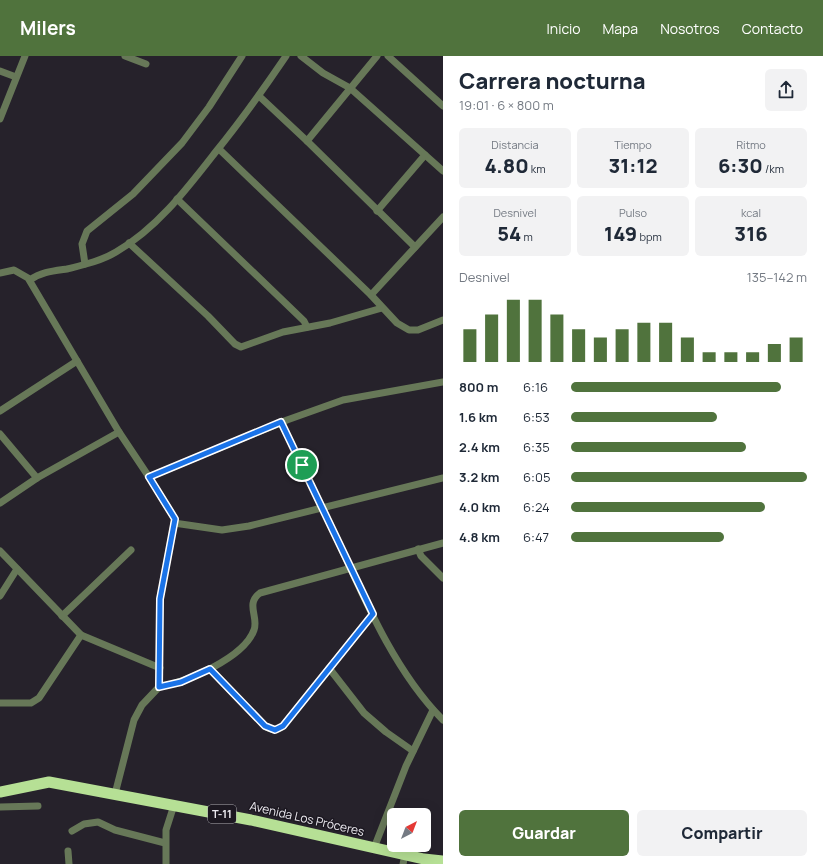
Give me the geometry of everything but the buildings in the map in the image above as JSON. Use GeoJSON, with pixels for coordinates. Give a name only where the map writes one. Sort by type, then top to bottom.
{"type":"FeatureCollection","features":[{"type":"Feature","properties":{"kind":"highway","name":"Avenida Los Próceres"},"geometry":{"type":"LineString","coordinates":[[0,792],[49,782],[251,820],[374,848],[404,859],[443,861]]}},
{"type":"Feature","properties":{"kind":"street"},"geometry":{"type":"LineString","coordinates":[[0,119],[25,56]]}},
{"type":"Feature","properties":{"kind":"street"},"geometry":{"type":"LineString","coordinates":[[126,56],[146,64]]}},
{"type":"Feature","properties":{"kind":"street"},"geometry":{"type":"LineString","coordinates":[[85,264],[82,244],[85,234],[133,194],[182,144],[209,107],[242,56]]}},
{"type":"Feature","properties":{"kind":"street"},"geometry":{"type":"LineString","coordinates":[[30,280],[43,273],[85,264],[116,253],[157,220],[177,199],[219,149],[259,96],[286,56]]}},
{"type":"Feature","properties":{"kind":"street"},"geometry":{"type":"LineString","coordinates":[[301,56],[323,73],[350,88],[443,171]]}},
{"type":"Feature","properties":{"kind":"street"},"geometry":{"type":"LineString","coordinates":[[308,141],[377,56]]}},
{"type":"Feature","properties":{"kind":"street"},"geometry":{"type":"LineString","coordinates":[[388,56],[443,106]]}},
{"type":"Feature","properties":{"kind":"street"},"geometry":{"type":"LineString","coordinates":[[0,71],[16,77]]}},
{"type":"Feature","properties":{"kind":"street"},"geometry":{"type":"LineString","coordinates":[[259,96],[308,141],[415,247]]}},
{"type":"Feature","properties":{"kind":"street"},"geometry":{"type":"LineString","coordinates":[[219,149],[371,295],[397,323],[409,330],[422,330],[443,320]]}},
{"type":"Feature","properties":{"kind":"street"},"geometry":{"type":"LineString","coordinates":[[377,210],[425,155]]}},
{"type":"Feature","properties":{"kind":"street"},"geometry":{"type":"LineString","coordinates":[[177,199],[304,321],[307,327]]}},
{"type":"Feature","properties":{"kind":"street"},"geometry":{"type":"LineString","coordinates":[[371,295],[443,217]]}},
{"type":"Feature","properties":{"kind":"street"},"geometry":{"type":"LineString","coordinates":[[129,243],[238,346],[246,346],[273,335],[349,319],[382,308]]}},
{"type":"Feature","properties":{"kind":"street"},"geometry":{"type":"LineString","coordinates":[[0,273],[14,270],[30,280],[119,432],[175,519],[160,599],[159,687]]}},
{"type":"Feature","properties":{"kind":"street"},"geometry":{"type":"LineString","coordinates":[[0,411],[77,361]]}},
{"type":"Feature","properties":{"kind":"street"},"geometry":{"type":"LineString","coordinates":[[149,477],[281,422],[343,400],[443,382]]}},
{"type":"Feature","properties":{"kind":"street"},"geometry":{"type":"LineString","coordinates":[[281,422],[373,614],[409,678],[433,710],[443,720]]}},
{"type":"Feature","properties":{"kind":"street"},"geometry":{"type":"LineString","coordinates":[[0,503],[37,478],[119,432]]}},
{"type":"Feature","properties":{"kind":"street"},"geometry":{"type":"LineString","coordinates":[[0,434],[37,478]]}},
{"type":"Feature","properties":{"kind":"street"},"geometry":{"type":"LineString","coordinates":[[174,523],[222,530],[263,524],[443,478]]}},
{"type":"Feature","properties":{"kind":"street"},"geometry":{"type":"LineString","coordinates":[[114,794],[134,720],[142,705],[159,687],[181,682],[210,669],[234,652],[251,636],[255,625],[252,606],[257,595],[443,543]]}},
{"type":"Feature","properties":{"kind":"street"},"geometry":{"type":"LineString","coordinates":[[418,549],[421,556],[443,578]]}},
{"type":"Feature","properties":{"kind":"street"},"geometry":{"type":"LineString","coordinates":[[62,616],[131,550]]}},
{"type":"Feature","properties":{"kind":"street"},"geometry":{"type":"LineString","coordinates":[[0,551],[81,635],[160,668]]}},
{"type":"Feature","properties":{"kind":"street"},"geometry":{"type":"LineString","coordinates":[[0,596],[17,569]]}},
{"type":"Feature","properties":{"kind":"street"},"geometry":{"type":"LineString","coordinates":[[210,669],[265,726],[275,730],[283,726],[373,614]]}},
{"type":"Feature","properties":{"kind":"street"},"geometry":{"type":"LineString","coordinates":[[0,703],[31,703],[39,698],[81,635]]}},
{"type":"Feature","properties":{"kind":"street"},"geometry":{"type":"LineString","coordinates":[[329,668],[364,713],[386,732],[413,751]]}},
{"type":"Feature","properties":{"kind":"street"},"geometry":{"type":"LineString","coordinates":[[374,848],[413,751],[433,710]]}},
{"type":"Feature","properties":{"kind":"street"},"geometry":{"type":"LineString","coordinates":[[166,864],[165,843],[168,822],[174,805]]}},
{"type":"Feature","properties":{"kind":"street"},"geometry":{"type":"LineString","coordinates":[[0,806],[38,806]]}},
{"type":"Feature","properties":{"kind":"street"},"geometry":{"type":"LineString","coordinates":[[72,831],[84,824],[98,822],[115,830],[165,843]]}},
{"type":"Feature","properties":{"kind":"street"},"geometry":{"type":"LineString","coordinates":[[68,851],[68,864]]}},
{"type":"Feature","properties":{"kind":"route"},"geometry":{"type":"LineString","coordinates":[[281,422],[302,465],[373,614],[354,635],[283,726],[275,730],[267,728],[210,669],[181,682],[159,687],[160,599],[175,519],[149,477],[281,422]]}}]}
